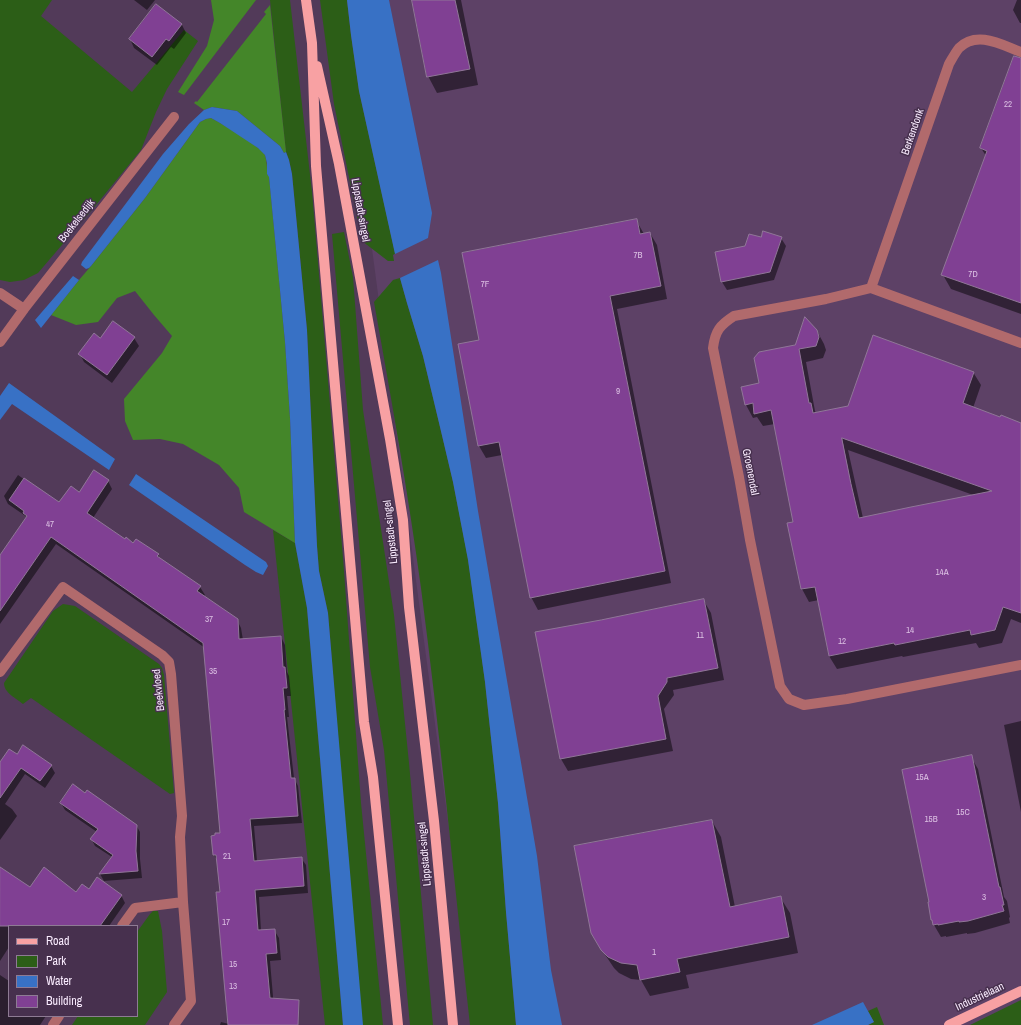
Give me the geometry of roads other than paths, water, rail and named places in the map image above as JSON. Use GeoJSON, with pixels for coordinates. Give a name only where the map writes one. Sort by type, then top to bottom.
{"type":"FeatureCollection","features":[{"type":"Feature","properties":{"kind":"main road","name":"Lippstadt-singel"},"geometry":{"type":"LineString","coordinates":[[306,0],[312,43],[339,164],[390,439],[403,520],[409,607],[434,821],[453,1025]]}},
{"type":"Feature","properties":{"kind":"main road","name":"Lippstadt-singel"},"geometry":{"type":"LineString","coordinates":[[312,43],[316,166],[323,257],[364,722],[373,777],[398,1025]]}},
{"type":"Feature","properties":{"kind":"main road","name":"Industrielaan"},"geometry":{"type":"LineString","coordinates":[[949,1025],[1021,991]]}},
{"type":"Feature","properties":{"kind":"street","name":"Berkendonk"},"geometry":{"type":"LineString","coordinates":[[871,288],[949,64],[953,57],[959,48],[968,42],[983,38],[1021,52]]}},
{"type":"Feature","properties":{"kind":"street","name":"Boekelsedijk"},"geometry":{"type":"LineString","coordinates":[[0,342],[24,309],[174,117]]}},
{"type":"Feature","properties":{"kind":"street"},"geometry":{"type":"LineString","coordinates":[[871,288],[1021,343]]}},
{"type":"Feature","properties":{"kind":"street","name":"Groenendal"},"geometry":{"type":"LineString","coordinates":[[871,288],[826,299],[734,316],[718,329],[714,338],[713,348],[751,548],[780,686],[789,699],[804,705],[847,699],[1021,665]]}},
{"type":"Feature","properties":{"kind":"street"},"geometry":{"type":"LineString","coordinates":[[0,293],[24,309]]}},
{"type":"Feature","properties":{"kind":"street","name":"Beekvloed"},"geometry":{"type":"LineString","coordinates":[[0,672],[63,587],[162,655],[169,662],[182,816],[180,837],[183,902],[191,1001],[174,1025]]}},
{"type":"Feature","properties":{"kind":"street"},"geometry":{"type":"LineString","coordinates":[[123,925],[135,908],[183,902]]}},
{"type":"Feature","properties":{"kind":"water"},"geometry":{"type":"Polygon","coordinates":[[[347,0],[389,0],[432,213],[428,238],[395,254],[359,91],[347,0]]]}},
{"type":"Feature","properties":{"kind":"water"},"geometry":{"type":"Polygon","coordinates":[[[212,107],[237,111],[280,146],[284,153],[286,152],[292,174],[307,330],[319,571],[328,613],[363,1025],[343,1025],[307,608],[295,543],[290,418],[285,342],[269,177],[267,174],[265,155],[258,148],[211,118],[200,122],[145,198],[91,266],[86,269],[81,265],[163,154],[189,124],[204,110],[212,107]]]}},
{"type":"Feature","properties":{"kind":"water"},"geometry":{"type":"Polygon","coordinates":[[[438,260],[478,511],[537,856],[551,970],[562,1025],[516,1025],[498,803],[485,682],[468,560],[453,482],[423,356],[400,278],[438,260]]]}},
{"type":"Feature","properties":{"kind":"water"},"geometry":{"type":"Polygon","coordinates":[[[73,276],[79,280],[41,328],[35,320],[73,276]]]}},
{"type":"Feature","properties":{"kind":"water"},"geometry":{"type":"Polygon","coordinates":[[[9,383],[115,459],[109,470],[12,404],[0,420],[0,396],[9,383]]]}},
{"type":"Feature","properties":{"kind":"water"},"geometry":{"type":"Polygon","coordinates":[[[136,474],[266,562],[268,566],[263,575],[245,565],[129,485],[136,474]]]}},
{"type":"Feature","properties":{"kind":"water"},"geometry":{"type":"Polygon","coordinates":[[[863,1002],[874,1022],[868,1025],[812,1025],[863,1002]]]}}]}
